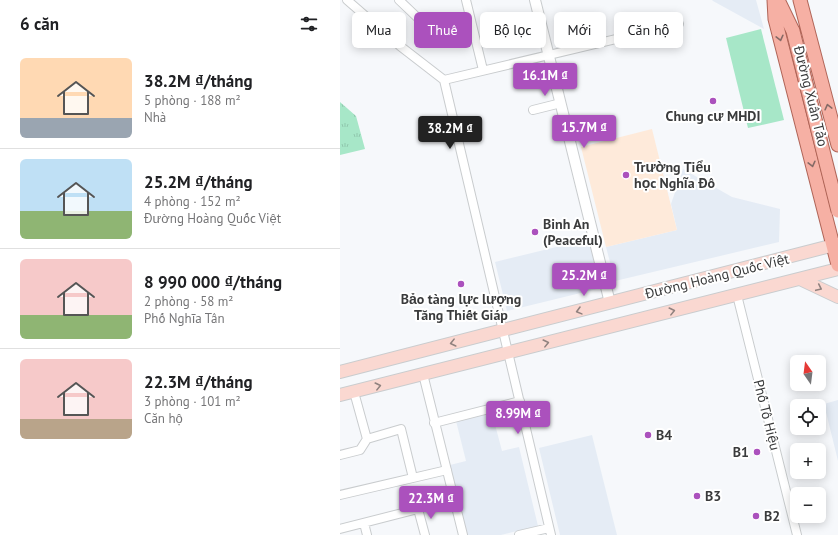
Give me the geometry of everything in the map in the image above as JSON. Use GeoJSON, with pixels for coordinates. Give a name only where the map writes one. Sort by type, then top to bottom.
{"type":"FeatureCollection","features":[{"type":"Feature","properties":{"kind":"main road","name":"Đường Xuân Tảo"},"geometry":{"type":"LineString","coordinates":[[774,0],[775,19],[817,184],[836,245],[838,265]]}},
{"type":"Feature","properties":{"kind":"main road"},"geometry":{"type":"LineString","coordinates":[[778,0],[793,31],[838,211]]}},
{"type":"Feature","properties":{"kind":"main road"},"geometry":{"type":"LineString","coordinates":[[793,31],[794,0]]}},
{"type":"Feature","properties":{"kind":"main road","name":"Đường Xuân Tảo"},"geometry":{"type":"LineString","coordinates":[[800,0],[838,145]]}},
{"type":"Feature","properties":{"kind":"main road"},"geometry":{"type":"LineString","coordinates":[[817,184],[828,194],[838,194]]}},
{"type":"Feature","properties":{"kind":"main road","name":"Đường Hoàng Quốc Việt"},"geometry":{"type":"LineString","coordinates":[[340,372],[836,245]]}},
{"type":"Feature","properties":{"kind":"main road","name":"Đường Hoàng Quốc Việt"},"geometry":{"type":"LineString","coordinates":[[340,395],[838,269]]}},
{"type":"Feature","properties":{"kind":"main road"},"geometry":{"type":"LineString","coordinates":[[800,279],[838,297]]}},
{"type":"Feature","properties":{"kind":"street"},"geometry":{"type":"LineString","coordinates":[[347,0],[400,46],[444,80],[550,532],[519,535]]}},
{"type":"Feature","properties":{"kind":"street"},"geometry":{"type":"LineString","coordinates":[[398,0],[414,15]]}},
{"type":"Feature","properties":{"kind":"street"},"geometry":{"type":"LineString","coordinates":[[466,0],[484,70]]}},
{"type":"Feature","properties":{"kind":"street"},"geometry":{"type":"LineString","coordinates":[[536,0],[610,303]]}},
{"type":"Feature","properties":{"kind":"street"},"geometry":{"type":"LineString","coordinates":[[444,80],[614,40]]}},
{"type":"Feature","properties":{"kind":"street"},"geometry":{"type":"LineString","coordinates":[[533,110],[561,103]]}},
{"type":"Feature","properties":{"kind":"street","name":"Phố Tô Hiệu"},"geometry":{"type":"LineString","coordinates":[[737,294],[797,535]]}},
{"type":"Feature","properties":{"kind":"street"},"geometry":{"type":"LineString","coordinates":[[422,374],[463,535]]}},
{"type":"Feature","properties":{"kind":"street"},"geometry":{"type":"LineString","coordinates":[[340,455],[360,450],[367,438],[354,392]]}},
{"type":"Feature","properties":{"kind":"street"},"geometry":{"type":"LineString","coordinates":[[434,423],[520,402]]}},
{"type":"Feature","properties":{"kind":"street"},"geometry":{"type":"LineString","coordinates":[[367,438],[401,430],[413,478]]}},
{"type":"Feature","properties":{"kind":"street"},"geometry":{"type":"LineString","coordinates":[[340,495],[447,470]]}},
{"type":"Feature","properties":{"kind":"street"},"geometry":{"type":"LineString","coordinates":[[340,528],[418,509],[425,535]]}},
{"type":"Feature","properties":{"kind":"street"},"geometry":{"type":"LineString","coordinates":[[364,523],[367,535]]}},
{"type":"Feature","properties":{"kind":"shaded area"},"geometry":{"type":"Polygon","coordinates":[[[712,0],[756,0],[764,29],[713,1],[712,0]]]}},
{"type":"Feature","properties":{"kind":"shaded area","name":"Trường Tiểu học Nghĩa Đô"},"geometry":{"type":"Polygon","coordinates":[[[652,129],[677,230],[606,247],[581,147],[652,129]]]}},
{"type":"Feature","properties":{"kind":"shaded area"},"geometry":{"type":"Polygon","coordinates":[[[683,169],[732,197],[780,209],[779,242],[615,281],[606,247],[677,230],[671,204],[683,169]]]}},
{"type":"Feature","properties":{"kind":"shaded area"},"geometry":{"type":"Polygon","coordinates":[[[589,239],[601,288],[507,311],[495,262],[589,239]]]}},
{"type":"Feature","properties":{"kind":"shaded area"},"geometry":{"type":"Polygon","coordinates":[[[838,400],[838,461],[826,412],[826,403],[838,400]]]}},
{"type":"Feature","properties":{"kind":"shaded area"},"geometry":{"type":"Polygon","coordinates":[[[492,413],[502,451],[519,447],[538,526],[501,535],[467,535],[450,465],[466,461],[456,421],[492,413]]]}},
{"type":"Feature","properties":{"kind":"shaded area"},"geometry":{"type":"Polygon","coordinates":[[[592,435],[617,535],[560,535],[539,448],[592,435]]]}},
{"type":"Feature","properties":{"kind":"green space"},"geometry":{"type":"Polygon","coordinates":[[[761,29],[784,120],[748,128],[726,38],[761,29]]]}},
{"type":"Feature","properties":{"kind":"green space"},"geometry":{"type":"Polygon","coordinates":[[[340,102],[356,116],[365,149],[340,155],[340,102]]]}},
{"type":"Feature","properties":{"kind":"place","name":"Chung cư MHDI"},"geometry":{"type":"Point","coordinates":[713,101]}},
{"type":"Feature","properties":{"kind":"place","name":"Trường Tiểu học Nghĩa Đô"},"geometry":{"type":"Point","coordinates":[626,175]}},
{"type":"Feature","properties":{"kind":"place","name":"Binh An (Peaceful)"},"geometry":{"type":"Point","coordinates":[535,232]}},
{"type":"Feature","properties":{"kind":"place","name":"Bảo tàng lực lượng Tăng Thiết Giáp"},"geometry":{"type":"Point","coordinates":[461,284]}},
{"type":"Feature","properties":{"kind":"place","name":"B4"},"geometry":{"type":"Point","coordinates":[648,435]}},
{"type":"Feature","properties":{"kind":"place","name":"B1"},"geometry":{"type":"Point","coordinates":[757,452]}},
{"type":"Feature","properties":{"kind":"place","name":"B3"},"geometry":{"type":"Point","coordinates":[697,496]}},
{"type":"Feature","properties":{"kind":"place","name":"B2"},"geometry":{"type":"Point","coordinates":[756,516]}}]}
